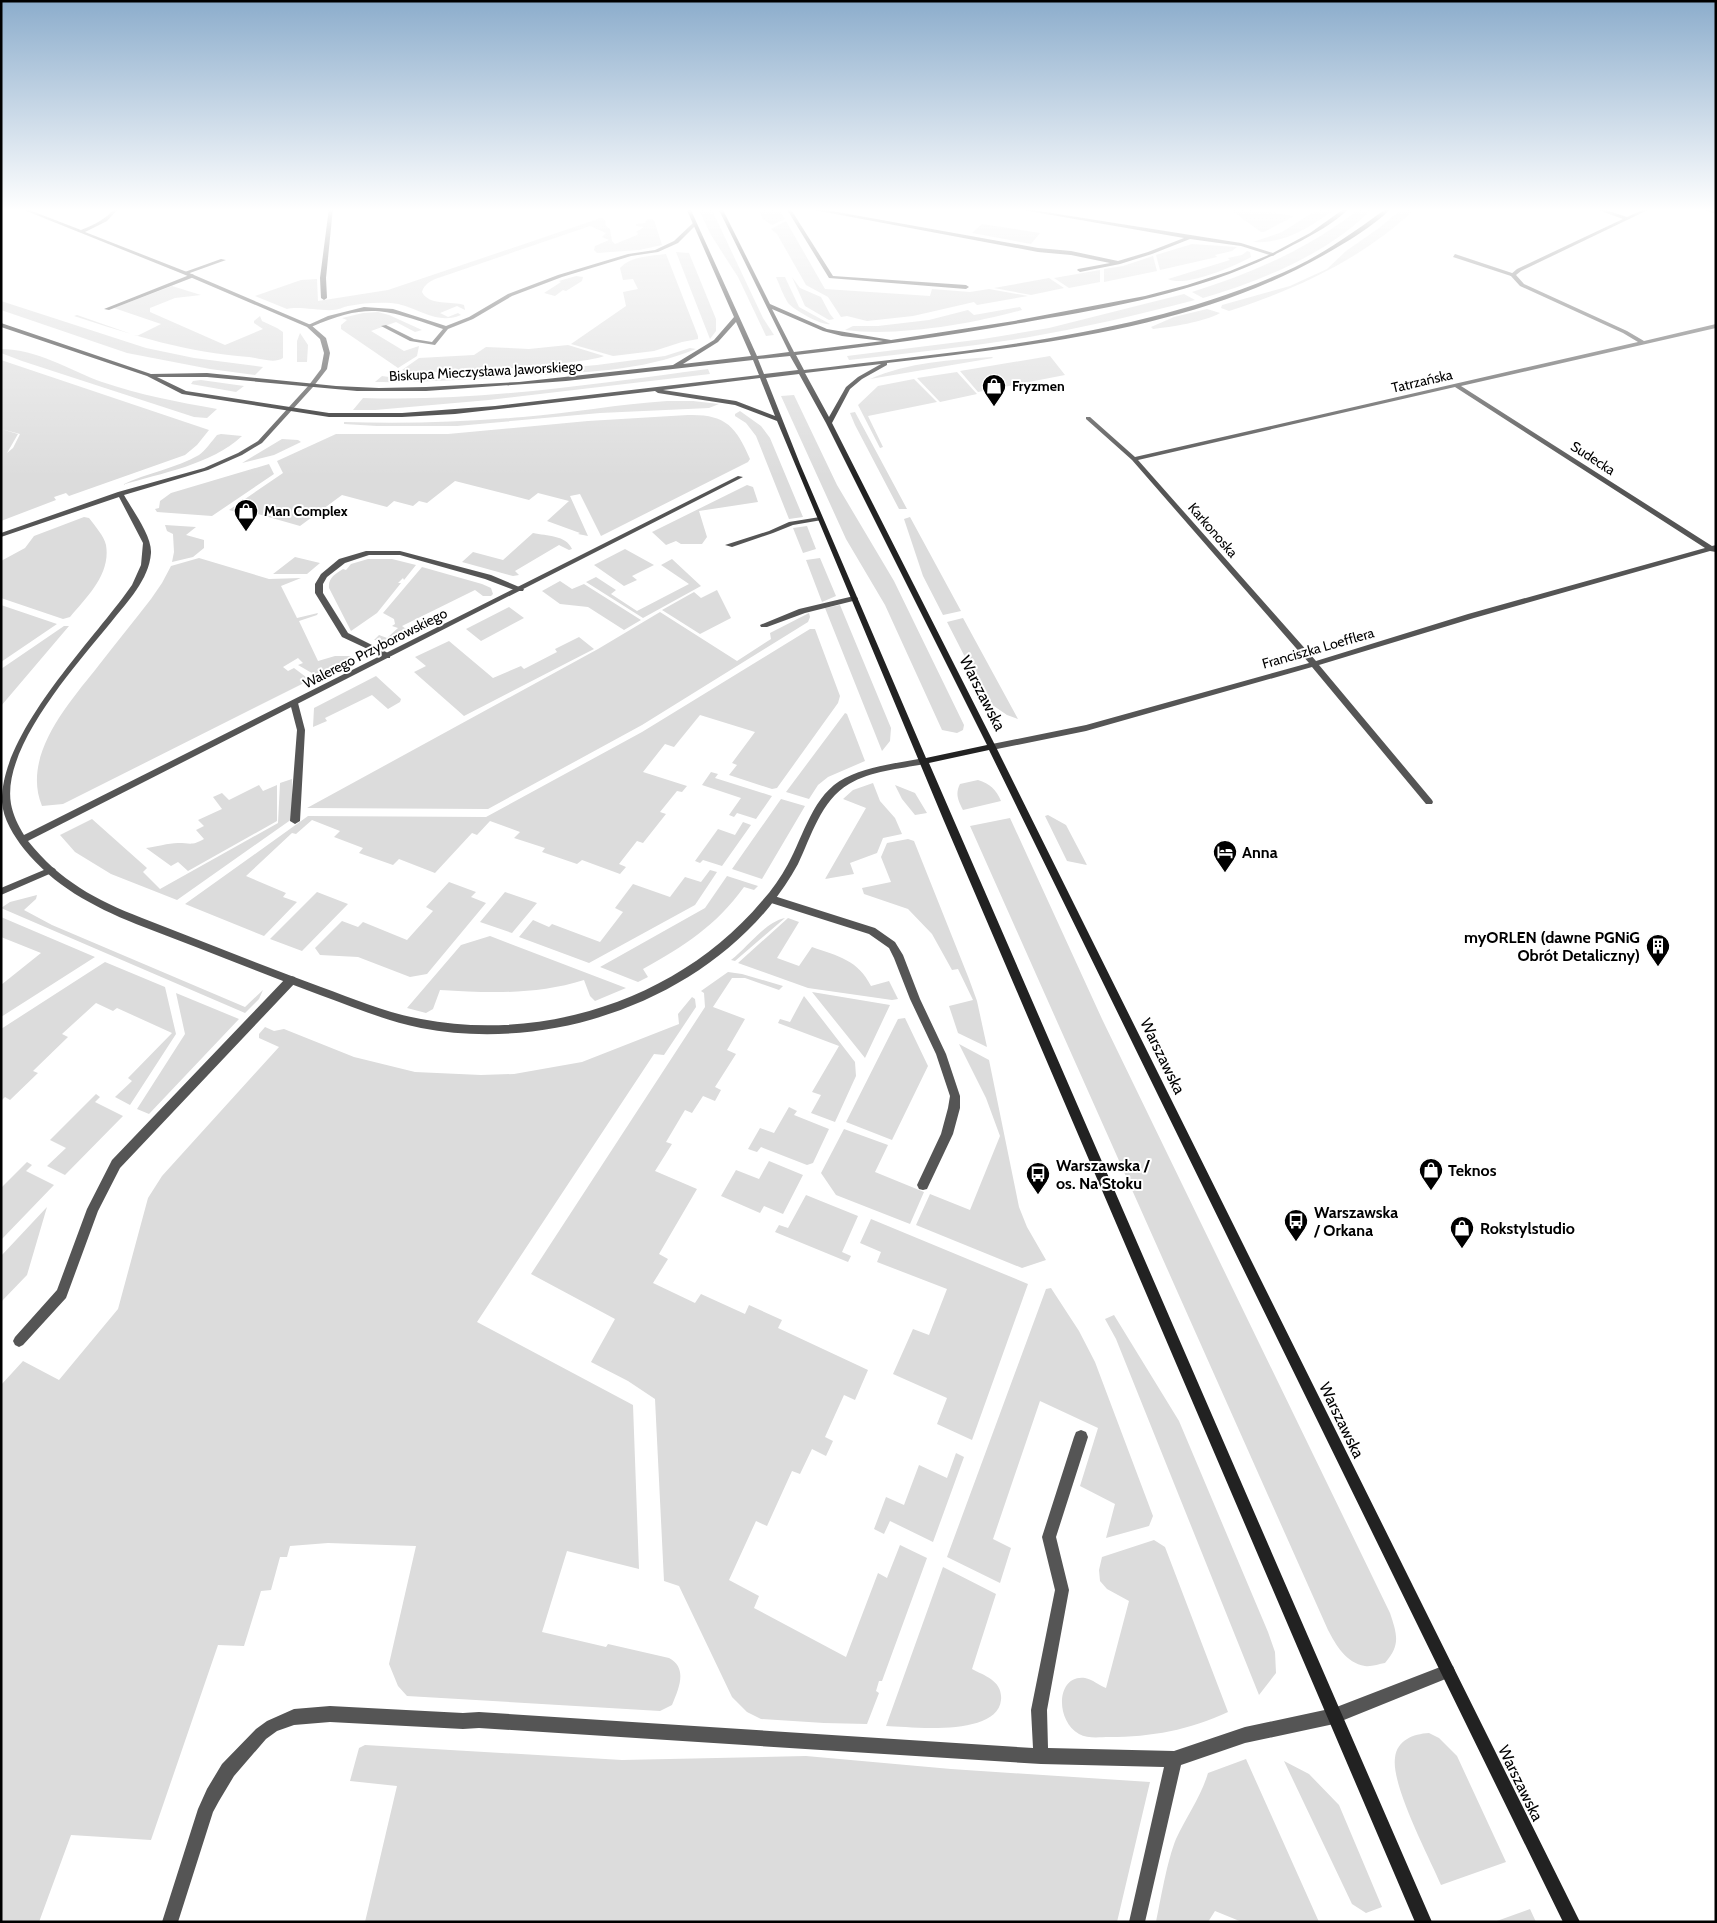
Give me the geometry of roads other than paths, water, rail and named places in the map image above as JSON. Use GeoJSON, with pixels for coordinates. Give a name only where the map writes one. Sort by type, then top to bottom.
{"type":"FeatureCollection","features":[{"type":"Feature","properties":{"kind":"street"},"geometry":{"type":"LineString","coordinates":[[107,309],[136,298]]}},
{"type":"Feature","properties":{"kind":"street"},"geometry":{"type":"LineString","coordinates":[[1,535],[96,500],[206,469],[260,442],[312,386],[324,369],[327,353],[323,338],[310,326],[243,298]]}},
{"type":"Feature","properties":{"kind":"street"},"geometry":{"type":"LineString","coordinates":[[384,326],[412,340],[433,344],[446,328],[471,318],[506,298]]}},
{"type":"Feature","properties":{"kind":"street"},"geometry":{"type":"LineString","coordinates":[[727,298],[820,519],[1424,1922]]}},
{"type":"Feature","properties":{"kind":"street","name":"Warszawska"},"geometry":{"type":"LineString","coordinates":[[764,298],[992,747],[1572,1922]]}},
{"type":"Feature","properties":{"kind":"street","name":"Biskupa Mieczysława Jaworskiego"},"geometry":{"type":"LineString","coordinates":[[149,374],[208,376],[312,386],[380,390],[484,386],[670,369],[901,342],[1046,318],[1143,298]]}},
{"type":"Feature","properties":{"kind":"street","name":"Biskupa Mieczysława Jaworskiego"},"geometry":{"type":"LineString","coordinates":[[1,325],[149,374],[184,393],[290,410],[342,416],[421,415],[533,404],[890,361],[1037,341],[1094,331],[1223,298]]}},
{"type":"Feature","properties":{"kind":"street"},"geometry":{"type":"LineString","coordinates":[[1550,298],[1625,332],[1642,342]]}},
{"type":"Feature","properties":{"kind":"street"},"geometry":{"type":"LineString","coordinates":[[767,304],[825,330],[901,342]]}},
{"type":"Feature","properties":{"kind":"street"},"geometry":{"type":"LineString","coordinates":[[310,326],[343,312],[372,308],[398,312],[446,328]]}},
{"type":"Feature","properties":{"kind":"street"},"geometry":{"type":"LineString","coordinates":[[670,369],[721,339],[736,318]]}},
{"type":"Feature","properties":{"kind":"street","name":"Tatrzańska"},"geometry":{"type":"LineString","coordinates":[[1134,459],[1716,326]]}},
{"type":"Feature","properties":{"kind":"street"},"geometry":{"type":"LineString","coordinates":[[829,423],[848,388],[860,378],[890,361]]}},
{"type":"Feature","properties":{"kind":"street","name":"Sudecka"},"geometry":{"type":"LineString","coordinates":[[1457,386],[1714,549]]}},
{"type":"Feature","properties":{"kind":"street"},"geometry":{"type":"LineString","coordinates":[[649,390],[729,401],[779,420]]}},
{"type":"Feature","properties":{"kind":"street","name":"Karkonoska"},"geometry":{"type":"LineString","coordinates":[[1088,418],[1134,459],[1314,664],[1429,802]]}},
{"type":"Feature","properties":{"kind":"street","name":"Walerego Przyborowskiego"},"geometry":{"type":"LineString","coordinates":[[22,840],[740,477]]}},
{"type":"Feature","properties":{"kind":"street"},"geometry":{"type":"LineString","coordinates":[[120,493],[145,537],[148,549],[147,558],[134,586],[62,678],[16,749],[8,776],[6,802],[15,828],[22,840],[51,870],[69,886],[92,900],[291,980],[410,1023],[480,1030],[540,1026],[578,1018],[621,1005],[671,983],[725,944],[771,899],[790,869],[822,807],[836,789],[842,784],[873,771],[924,761]]}},
{"type":"Feature","properties":{"kind":"street"},"geometry":{"type":"LineString","coordinates":[[729,545],[771,532],[791,523],[820,519]]}},
{"type":"Feature","properties":{"kind":"street","name":"Franciszka Loefflera"},"geometry":{"type":"LineString","coordinates":[[924,761],[1086,728],[1314,664],[1472,616],[1714,549]]}},
{"type":"Feature","properties":{"kind":"street"},"geometry":{"type":"LineString","coordinates":[[387,656],[345,635],[319,594],[318,584],[324,576],[342,561],[369,553],[405,554],[488,577],[520,589]]}},
{"type":"Feature","properties":{"kind":"street"},"geometry":{"type":"LineString","coordinates":[[764,625],[802,611],[854,598]]}},
{"type":"Feature","properties":{"kind":"street"},"geometry":{"type":"LineString","coordinates":[[294,703],[301,730],[295,821]]}},
{"type":"Feature","properties":{"kind":"street"},"geometry":{"type":"LineString","coordinates":[[1,892],[51,870]]}},
{"type":"Feature","properties":{"kind":"street"},"geometry":{"type":"LineString","coordinates":[[771,899],[872,931],[892,945],[899,958],[915,999],[941,1054],[955,1096],[947,1134],[924,1185]]}},
{"type":"Feature","properties":{"kind":"street"},"geometry":{"type":"LineString","coordinates":[[18,1341],[62,1294],[93,1209],[116,1164],[291,980]]}},
{"type":"Feature","properties":{"kind":"street"},"geometry":{"type":"LineString","coordinates":[[1041,1756],[1039,1710],[1062,1590],[1049,1538],[1081,1437]]}},
{"type":"Feature","properties":{"kind":"street"},"geometry":{"type":"LineString","coordinates":[[170,1922],[206,1808],[220,1782],[228,1770],[260,1734],[277,1723],[294,1717],[330,1714],[464,1721],[479,1720],[1041,1756],[1174,1759],[1245,1735],[1334,1716],[1448,1671]]}},
{"type":"Feature","properties":{"kind":"street"},"geometry":{"type":"LineString","coordinates":[[1137,1922],[1174,1759]]}},
{"type":"Feature","properties":{"kind":"place","name":"Fryzmen"},"geometry":{"type":"Point","coordinates":[994,407]}},
{"type":"Feature","properties":{"kind":"place","name":"Man Complex"},"geometry":{"type":"Point","coordinates":[246,532]}},
{"type":"Feature","properties":{"kind":"place","name":"Anna"},"geometry":{"type":"Point","coordinates":[1225,873]}},
{"type":"Feature","properties":{"kind":"place","name":"myORLEN (dawne PGNiG Obrót Detaliczny)"},"geometry":{"type":"Point","coordinates":[1658,967]}},
{"type":"Feature","properties":{"kind":"place","name":"Teknos"},"geometry":{"type":"Point","coordinates":[1431,1191]}},
{"type":"Feature","properties":{"kind":"place","name":"Warszawska / os. Na Stoku"},"geometry":{"type":"Point","coordinates":[1038,1195]}},
{"type":"Feature","properties":{"kind":"place","name":"Warszawska / Orkana"},"geometry":{"type":"Point","coordinates":[1296,1242]}},
{"type":"Feature","properties":{"kind":"place","name":"Rokstylstudio"},"geometry":{"type":"Point","coordinates":[1462,1249]}}]}
